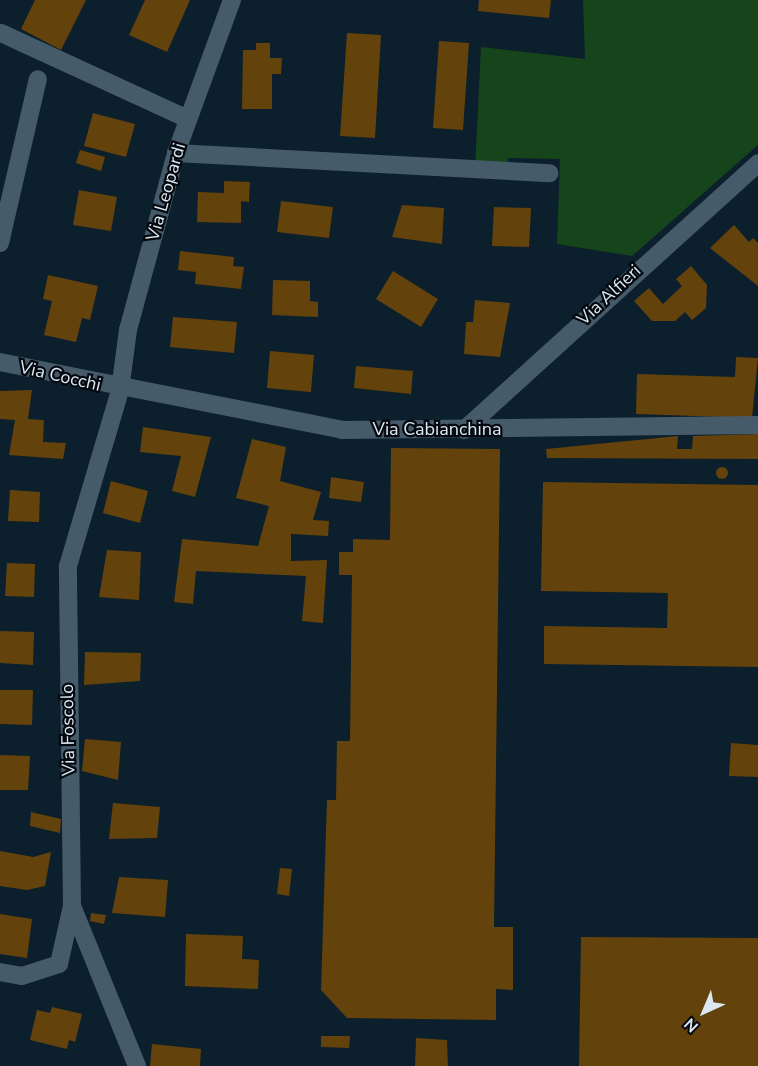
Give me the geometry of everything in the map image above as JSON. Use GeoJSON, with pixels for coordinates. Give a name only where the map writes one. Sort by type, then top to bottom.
{"type":"FeatureCollection","features":[{"type":"Feature","properties":{"kind":"street","name":"Via Leopardi"},"geometry":{"type":"LineString","coordinates":[[120,390],[128,330],[176,153],[232,0]]}},
{"type":"Feature","properties":{"kind":"street"},"geometry":{"type":"LineString","coordinates":[[1,33],[188,119]]}},
{"type":"Feature","properties":{"kind":"street"},"geometry":{"type":"LineString","coordinates":[[0,243],[38,79]]}},
{"type":"Feature","properties":{"kind":"street"},"geometry":{"type":"LineString","coordinates":[[176,153],[549,173]]}},
{"type":"Feature","properties":{"kind":"street","name":"Via Alfieri"},"geometry":{"type":"LineString","coordinates":[[464,430],[758,164]]}},
{"type":"Feature","properties":{"kind":"street","name":"Via Cocchi"},"geometry":{"type":"LineString","coordinates":[[0,362],[120,390]]}},
{"type":"Feature","properties":{"kind":"street","name":"Via Cabianchina"},"geometry":{"type":"LineString","coordinates":[[120,390],[342,430],[758,425]]}},
{"type":"Feature","properties":{"kind":"street","name":"Via Foscolo"},"geometry":{"type":"LineString","coordinates":[[120,390],[68,566],[72,906],[137,1066]]}},
{"type":"Feature","properties":{"kind":"street"},"geometry":{"type":"LineString","coordinates":[[0,972],[22,976],[59,964],[72,906]]}},
{"type":"Feature","properties":{"kind":"green space"},"geometry":{"type":"Polygon","coordinates":[[[583,0],[758,0],[758,145],[632,256],[557,244],[560,159],[509,158],[504,168],[475,168],[481,47],[585,59],[583,0]]]}},
{"type":"Feature","properties":{"kind":"building"},"geometry":{"type":"Polygon","coordinates":[[[35,0],[86,0],[61,50],[21,29],[35,0]]]}},
{"type":"Feature","properties":{"kind":"building"},"geometry":{"type":"Polygon","coordinates":[[[145,0],[190,0],[167,52],[129,35],[145,0]]]}},
{"type":"Feature","properties":{"kind":"building"},"geometry":{"type":"Polygon","coordinates":[[[479,0],[551,0],[549,18],[478,11],[479,0]]]}},
{"type":"Feature","properties":{"kind":"building"},"geometry":{"type":"Polygon","coordinates":[[[347,33],[381,35],[375,138],[340,136],[347,33]]]}},
{"type":"Feature","properties":{"kind":"building"},"geometry":{"type":"Polygon","coordinates":[[[439,41],[469,43],[463,130],[433,128],[439,41]]]}},
{"type":"Feature","properties":{"kind":"building"},"geometry":{"type":"Polygon","coordinates":[[[256,43],[270,43],[270,58],[282,58],[281,74],[272,74],[272,109],[242,109],[243,50],[256,50],[256,43]]]}},
{"type":"Feature","properties":{"kind":"building"},"geometry":{"type":"Polygon","coordinates":[[[93,113],[135,124],[126,157],[84,146],[93,113]]]}},
{"type":"Feature","properties":{"kind":"building"},"geometry":{"type":"Polygon","coordinates":[[[80,150],[105,157],[101,171],[76,163],[80,150]]]}},
{"type":"Feature","properties":{"kind":"building"},"geometry":{"type":"Polygon","coordinates":[[[224,181],[250,182],[249,202],[241,201],[241,223],[197,222],[198,192],[224,193],[224,181]]]}},
{"type":"Feature","properties":{"kind":"building"},"geometry":{"type":"Polygon","coordinates":[[[79,190],[117,197],[111,231],[73,225],[79,190]]]}},
{"type":"Feature","properties":{"kind":"building"},"geometry":{"type":"Polygon","coordinates":[[[281,201],[333,207],[329,238],[277,232],[281,201]]]}},
{"type":"Feature","properties":{"kind":"building"},"geometry":{"type":"Polygon","coordinates":[[[402,205],[444,208],[442,244],[392,237],[402,205]]]}},
{"type":"Feature","properties":{"kind":"building"},"geometry":{"type":"Polygon","coordinates":[[[494,207],[531,208],[529,247],[492,246],[494,207]]]}},
{"type":"Feature","properties":{"kind":"building"},"geometry":{"type":"Polygon","coordinates":[[[734,225],[749,242],[753,238],[758,243],[758,286],[710,248],[734,225]]]}},
{"type":"Feature","properties":{"kind":"building"},"geometry":{"type":"Polygon","coordinates":[[[180,251],[234,257],[233,266],[244,267],[241,289],[195,284],[196,272],[178,270],[180,251]]]}},
{"type":"Feature","properties":{"kind":"building"},"geometry":{"type":"Polygon","coordinates":[[[691,266],[707,285],[706,308],[692,320],[685,312],[675,321],[652,321],[634,301],[649,288],[663,304],[682,286],[676,279],[691,266]]]}},
{"type":"Feature","properties":{"kind":"building"},"geometry":{"type":"Polygon","coordinates":[[[393,271],[438,299],[421,327],[376,299],[393,271]]]}},
{"type":"Feature","properties":{"kind":"building"},"geometry":{"type":"Polygon","coordinates":[[[48,275],[98,286],[90,320],[82,318],[76,342],[44,335],[52,301],[43,299],[48,275]]]}},
{"type":"Feature","properties":{"kind":"building"},"geometry":{"type":"Polygon","coordinates":[[[273,280],[310,281],[310,301],[318,302],[318,317],[272,315],[273,280]]]}},
{"type":"Feature","properties":{"kind":"building"},"geometry":{"type":"Polygon","coordinates":[[[475,300],[510,303],[500,357],[464,354],[466,322],[473,322],[475,300]]]}},
{"type":"Feature","properties":{"kind":"building"},"geometry":{"type":"Polygon","coordinates":[[[173,317],[237,322],[234,353],[170,347],[173,317]]]}},
{"type":"Feature","properties":{"kind":"building"},"geometry":{"type":"Polygon","coordinates":[[[270,351],[314,355],[311,392],[267,388],[270,351]]]}},
{"type":"Feature","properties":{"kind":"building"},"geometry":{"type":"Polygon","coordinates":[[[736,357],[758,358],[752,418],[636,414],[637,374],[735,377],[736,357]]]}},
{"type":"Feature","properties":{"kind":"building"},"geometry":{"type":"Polygon","coordinates":[[[356,366],[413,371],[411,394],[354,388],[356,366]]]}},
{"type":"Feature","properties":{"kind":"building"},"geometry":{"type":"Polygon","coordinates":[[[32,390],[28,419],[44,420],[43,442],[66,443],[63,459],[9,455],[15,420],[0,419],[0,391],[32,390]]]}},
{"type":"Feature","properties":{"kind":"building"},"geometry":{"type":"Polygon","coordinates":[[[143,427],[211,437],[195,497],[172,491],[181,456],[140,452],[143,427]]]}},
{"type":"Feature","properties":{"kind":"building"},"geometry":{"type":"Polygon","coordinates":[[[758,434],[758,459],[547,458],[546,449],[678,436],[677,449],[692,449],[693,436],[758,434]]]}},
{"type":"Feature","properties":{"kind":"building"},"geometry":{"type":"Polygon","coordinates":[[[252,439],[286,447],[280,481],[321,492],[313,520],[329,521],[328,536],[291,534],[291,561],[327,560],[323,623],[302,621],[306,576],[196,571],[193,604],[174,602],[182,539],[258,546],[269,506],[236,498],[252,439]]]}},
{"type":"Feature","properties":{"kind":"building"},"geometry":{"type":"Polygon","coordinates":[[[391,448],[500,449],[494,927],[513,927],[513,990],[496,989],[496,1020],[347,1018],[321,990],[327,800],[336,800],[337,741],[350,741],[352,575],[339,575],[339,552],[353,552],[353,539],[390,540],[391,448]]]}},
{"type":"Feature","properties":{"kind":"building"},"geometry":{"type":"Polygon","coordinates":[[[724,467],[728,473],[724,479],[720,479],[716,471],[724,467]]]}},
{"type":"Feature","properties":{"kind":"building"},"geometry":{"type":"Polygon","coordinates":[[[331,477],[364,482],[361,502],[329,498],[331,477]]]}},
{"type":"Feature","properties":{"kind":"building"},"geometry":{"type":"Polygon","coordinates":[[[111,481],[148,491],[140,523],[103,513],[111,481]]]}},
{"type":"Feature","properties":{"kind":"building"},"geometry":{"type":"Polygon","coordinates":[[[543,482],[758,485],[758,667],[544,664],[544,626],[667,628],[668,593],[541,591],[543,482]]]}},
{"type":"Feature","properties":{"kind":"building"},"geometry":{"type":"Polygon","coordinates":[[[10,490],[40,492],[39,522],[8,521],[10,490]]]}},
{"type":"Feature","properties":{"kind":"building"},"geometry":{"type":"Polygon","coordinates":[[[107,550],[141,552],[139,600],[99,597],[107,550]]]}},
{"type":"Feature","properties":{"kind":"building"},"geometry":{"type":"Polygon","coordinates":[[[7,563],[35,564],[34,597],[5,596],[7,563]]]}},
{"type":"Feature","properties":{"kind":"building"},"geometry":{"type":"Polygon","coordinates":[[[0,631],[34,632],[33,665],[0,663],[0,631]]]}},
{"type":"Feature","properties":{"kind":"building"},"geometry":{"type":"Polygon","coordinates":[[[85,652],[141,653],[140,681],[84,685],[85,652]]]}},
{"type":"Feature","properties":{"kind":"building"},"geometry":{"type":"Polygon","coordinates":[[[0,690],[33,690],[32,725],[0,724],[0,690]]]}},
{"type":"Feature","properties":{"kind":"building"},"geometry":{"type":"Polygon","coordinates":[[[85,739],[121,742],[118,780],[82,771],[85,739]]]}},
{"type":"Feature","properties":{"kind":"building"},"geometry":{"type":"Polygon","coordinates":[[[731,743],[758,745],[758,777],[729,776],[731,743]]]}},
{"type":"Feature","properties":{"kind":"building"},"geometry":{"type":"Polygon","coordinates":[[[0,755],[30,756],[28,790],[0,790],[0,755]]]}},
{"type":"Feature","properties":{"kind":"building"},"geometry":{"type":"Polygon","coordinates":[[[113,803],[160,807],[157,838],[109,839],[113,803]]]}},
{"type":"Feature","properties":{"kind":"building"},"geometry":{"type":"Polygon","coordinates":[[[31,812],[61,819],[60,833],[30,826],[31,812]]]}},
{"type":"Feature","properties":{"kind":"building"},"geometry":{"type":"Polygon","coordinates":[[[0,851],[33,857],[51,852],[45,886],[27,890],[0,886],[0,851]]]}},
{"type":"Feature","properties":{"kind":"building"},"geometry":{"type":"Polygon","coordinates":[[[280,868],[292,869],[289,896],[277,894],[280,868]]]}},
{"type":"Feature","properties":{"kind":"building"},"geometry":{"type":"Polygon","coordinates":[[[119,877],[168,880],[165,917],[112,913],[119,877]]]}},
{"type":"Feature","properties":{"kind":"building"},"geometry":{"type":"Polygon","coordinates":[[[91,913],[106,915],[104,924],[90,921],[91,913]]]}},
{"type":"Feature","properties":{"kind":"building"},"geometry":{"type":"Polygon","coordinates":[[[0,914],[32,919],[27,958],[0,954],[0,914]]]}},
{"type":"Feature","properties":{"kind":"building"},"geometry":{"type":"Polygon","coordinates":[[[186,934],[243,936],[242,959],[259,960],[258,989],[185,986],[186,934]]]}},
{"type":"Feature","properties":{"kind":"building"},"geometry":{"type":"Polygon","coordinates":[[[581,937],[758,938],[758,1066],[579,1066],[581,937]]]}},
{"type":"Feature","properties":{"kind":"building"},"geometry":{"type":"Polygon","coordinates":[[[52,1007],[82,1014],[75,1042],[69,1040],[67,1049],[30,1040],[37,1010],[50,1013],[52,1007]]]}},
{"type":"Feature","properties":{"kind":"building"},"geometry":{"type":"Polygon","coordinates":[[[321,1036],[350,1036],[349,1048],[321,1047],[321,1036]]]}},
{"type":"Feature","properties":{"kind":"building"},"geometry":{"type":"Polygon","coordinates":[[[416,1038],[447,1040],[448,1066],[415,1066],[416,1038]]]}},
{"type":"Feature","properties":{"kind":"building"},"geometry":{"type":"Polygon","coordinates":[[[152,1044],[201,1049],[200,1066],[150,1066],[152,1044]]]}}]}
